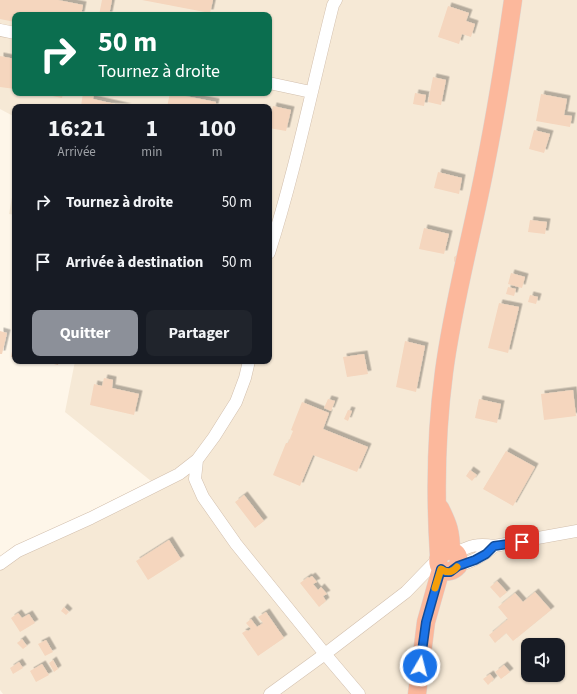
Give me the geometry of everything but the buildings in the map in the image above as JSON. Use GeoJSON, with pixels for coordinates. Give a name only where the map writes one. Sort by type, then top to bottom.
{"type":"FeatureCollection","features":[{"type":"Feature","properties":{"kind":"highway"},"geometry":{"type":"LineString","coordinates":[[417,694],[426,622],[447,559],[451,535],[437,502],[437,437],[444,371],[455,304],[485,168],[499,96],[513,0]]}},
{"type":"Feature","properties":{"kind":"street"},"geometry":{"type":"LineString","coordinates":[[272,243],[286,197],[311,92],[336,0]]}},
{"type":"Feature","properties":{"kind":"street"},"geometry":{"type":"LineString","coordinates":[[0,30],[12,32]]}},
{"type":"Feature","properties":{"kind":"street"},"geometry":{"type":"LineString","coordinates":[[272,84],[311,92]]}},
{"type":"Feature","properties":{"kind":"street"},"geometry":{"type":"LineString","coordinates":[[0,564],[18,551],[91,518],[179,474],[197,460],[214,437],[236,402],[248,364]]}},
{"type":"Feature","properties":{"kind":"street"},"geometry":{"type":"LineString","coordinates":[[197,460],[195,479],[203,497],[236,544],[359,694]]}},
{"type":"Feature","properties":{"kind":"street"},"geometry":{"type":"LineString","coordinates":[[179,474],[195,479]]}},
{"type":"Feature","properties":{"kind":"street"},"geometry":{"type":"LineString","coordinates":[[270,694],[325,654],[447,559],[475,560],[486,554],[494,546],[577,531]]}},
{"type":"Feature","properties":{"kind":"shaded area"},"geometry":{"type":"Polygon","coordinates":[[[0,0],[577,0],[577,694],[3,694],[0,690],[0,556],[151,481],[65,412],[74,364],[272,364],[272,104],[12,104],[12,115],[0,109],[0,0]]]}},
{"type":"Feature","properties":{"kind":"shaded area"},"geometry":{"type":"Polygon","coordinates":[[[12,197],[12,214],[9,214],[12,197]]]}},
{"type":"Feature","properties":{"kind":"slow traffic"},"geometry":{"type":"LineString","coordinates":[[435,588],[441,569],[445,572],[450,572],[457,567]]}},
{"type":"Feature","properties":{"kind":"route"},"geometry":{"type":"LineString","coordinates":[[420,666],[426,622],[441,569],[445,572],[450,572],[458,566],[486,554],[494,546],[522,542]]}}]}
